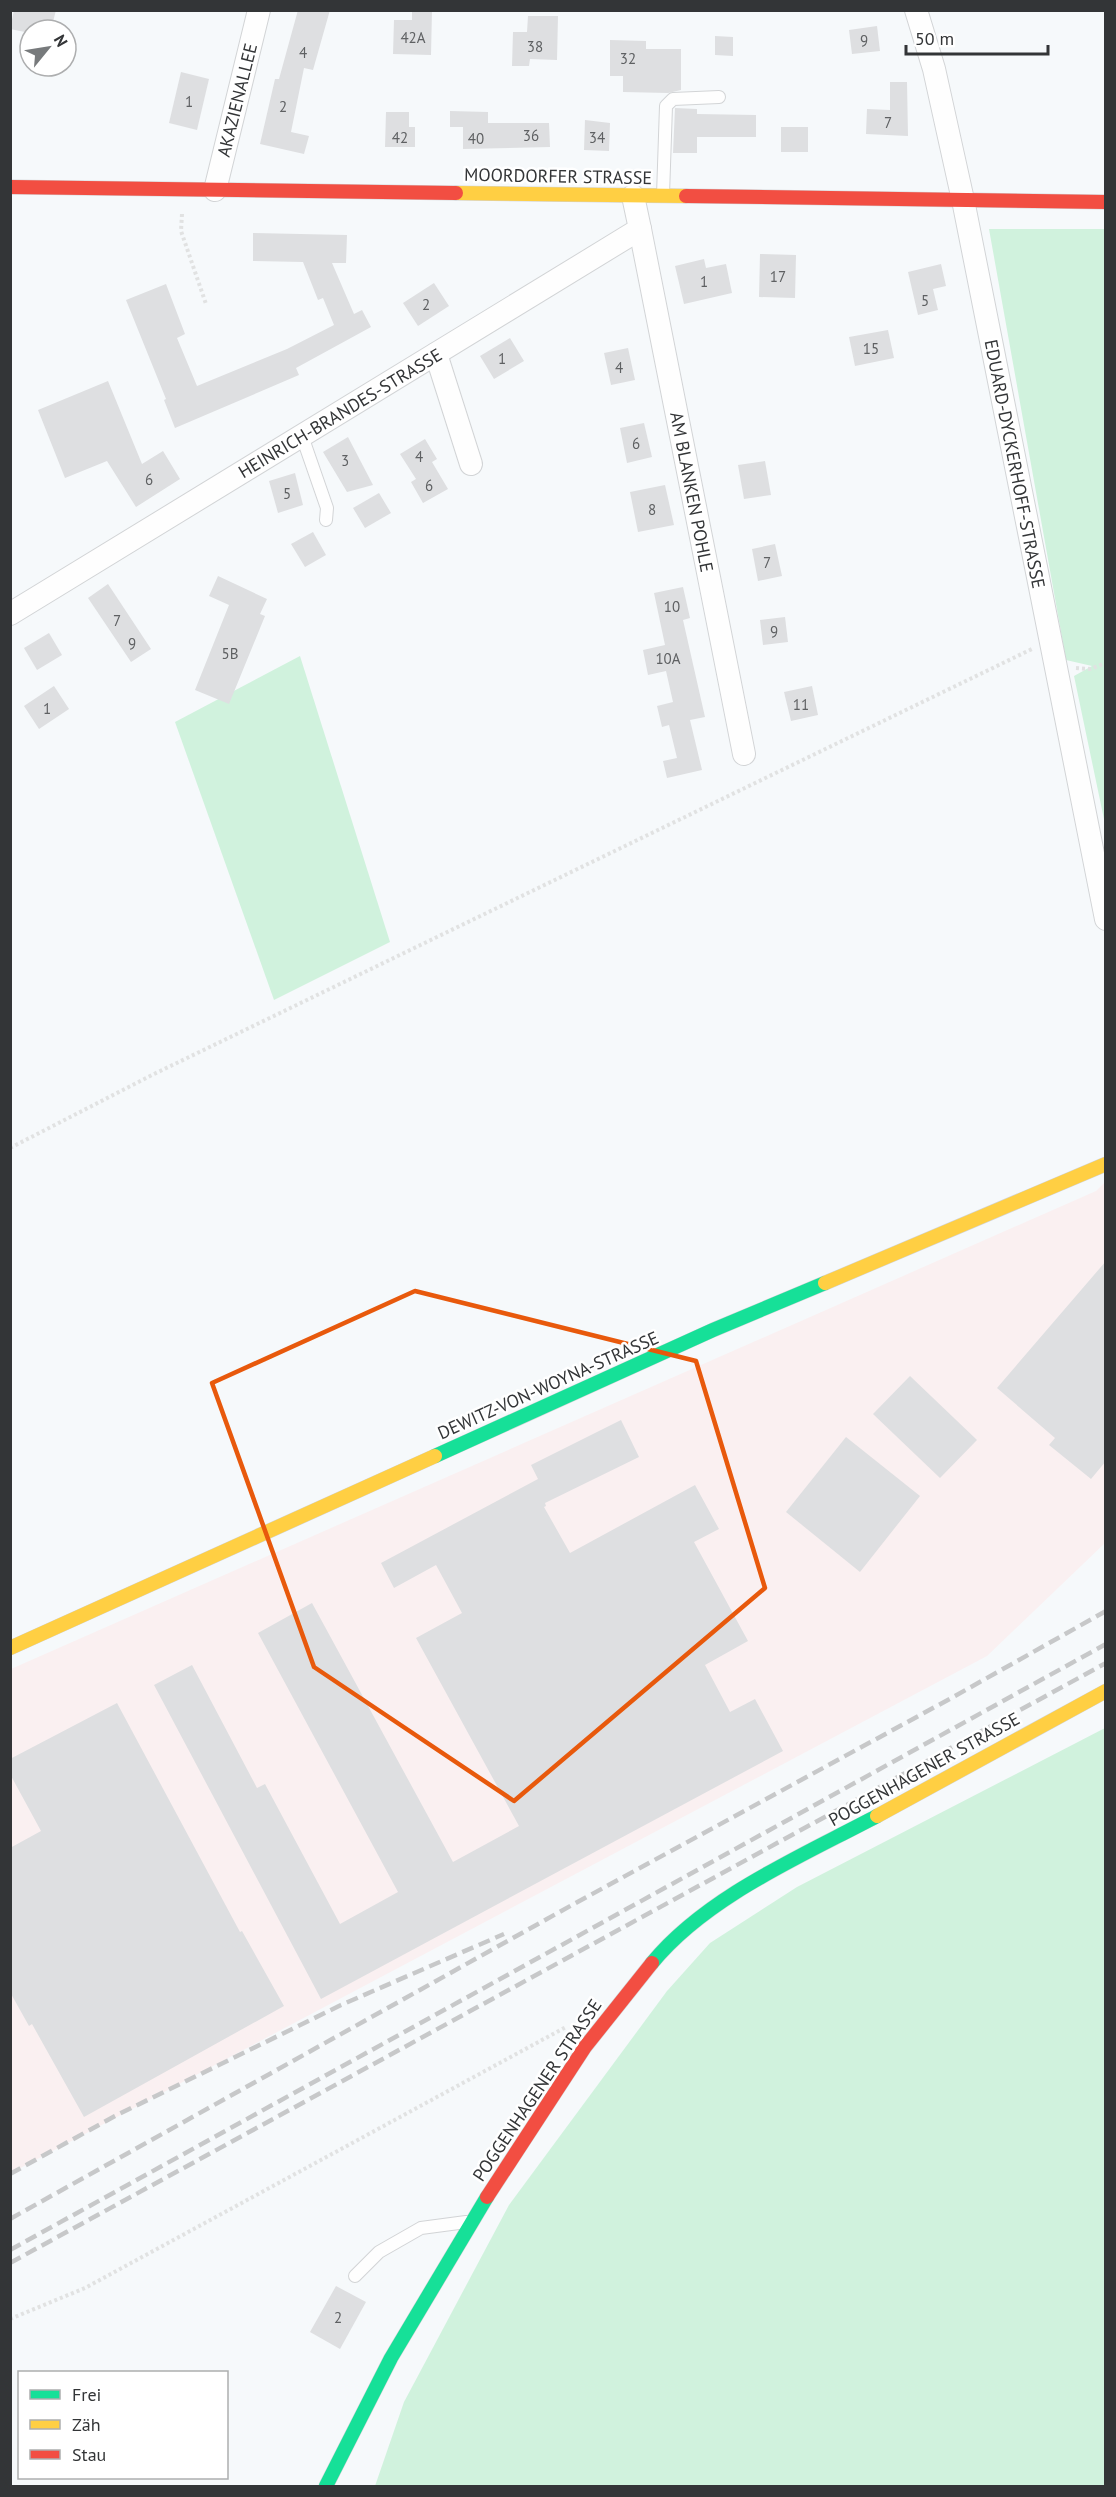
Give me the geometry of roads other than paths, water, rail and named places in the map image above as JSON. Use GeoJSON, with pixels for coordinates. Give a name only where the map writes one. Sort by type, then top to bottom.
{"type":"FeatureCollection","features":[{"type":"Feature","properties":{"kind":"street","name":"AKAZIENALLEE"},"geometry":{"type":"LineString","coordinates":[[215,190],[259,10]]}},
{"type":"Feature","properties":{"kind":"street","name":"EDUARD-DYCKERHOFF-STRASSE"},"geometry":{"type":"LineString","coordinates":[[916,10],[934,69],[963,200],[1106,920]]}},
{"type":"Feature","properties":{"kind":"street","name":"MOORDORFER STRASSE"},"geometry":{"type":"LineString","coordinates":[[10,187],[1106,202]]}},
{"type":"Feature","properties":{"kind":"street"},"geometry":{"type":"LineString","coordinates":[[633,196],[640,229]]}},
{"type":"Feature","properties":{"kind":"street","name":"HEINRICH-BRANDES-STRASSE"},"geometry":{"type":"LineString","coordinates":[[10,614],[640,229]]}},
{"type":"Feature","properties":{"kind":"street","name":"AM BLANKEN POHLE"},"geometry":{"type":"LineString","coordinates":[[640,229],[744,754]]}},
{"type":"Feature","properties":{"kind":"street"},"geometry":{"type":"LineString","coordinates":[[436,354],[471,464]]}},
{"type":"Feature","properties":{"kind":"street","name":"DEWITZ-VON-WOYNA-STRASSE"},"geometry":{"type":"LineString","coordinates":[[10,1648],[713,1329],[1106,1164]]}},
{"type":"Feature","properties":{"kind":"street","name":"POGGENHAGENER STRASSE"},"geometry":{"type":"LineString","coordinates":[[326,2487],[391,2358],[470,2222],[585,2047],[656,1959],[694,1922],[749,1885],[1106,1691]]}},
{"type":"Feature","properties":{"kind":"lane"},"geometry":{"type":"LineString","coordinates":[[663,195],[666,106],[673,99],[720,97]]}},
{"type":"Feature","properties":{"kind":"lane"},"geometry":{"type":"LineString","coordinates":[[302,436],[327,508],[326,519]]}},
{"type":"Feature","properties":{"kind":"lane"},"geometry":{"type":"LineString","coordinates":[[355,2276],[379,2252],[421,2228],[470,2222]]}},
{"type":"Feature","properties":{"kind":"railway"},"geometry":{"type":"LineString","coordinates":[[10,2219],[572,1905],[1106,1611]]}},
{"type":"Feature","properties":{"kind":"railway"},"geometry":{"type":"LineString","coordinates":[[10,2250],[1106,1644]]}},
{"type":"Feature","properties":{"kind":"railway"},"geometry":{"type":"LineString","coordinates":[[10,2263],[1106,1663]]}},
{"type":"Feature","properties":{"kind":"railway"},"geometry":{"type":"LineString","coordinates":[[10,2174],[115,2116],[341,2005],[504,1934]]}}]}
